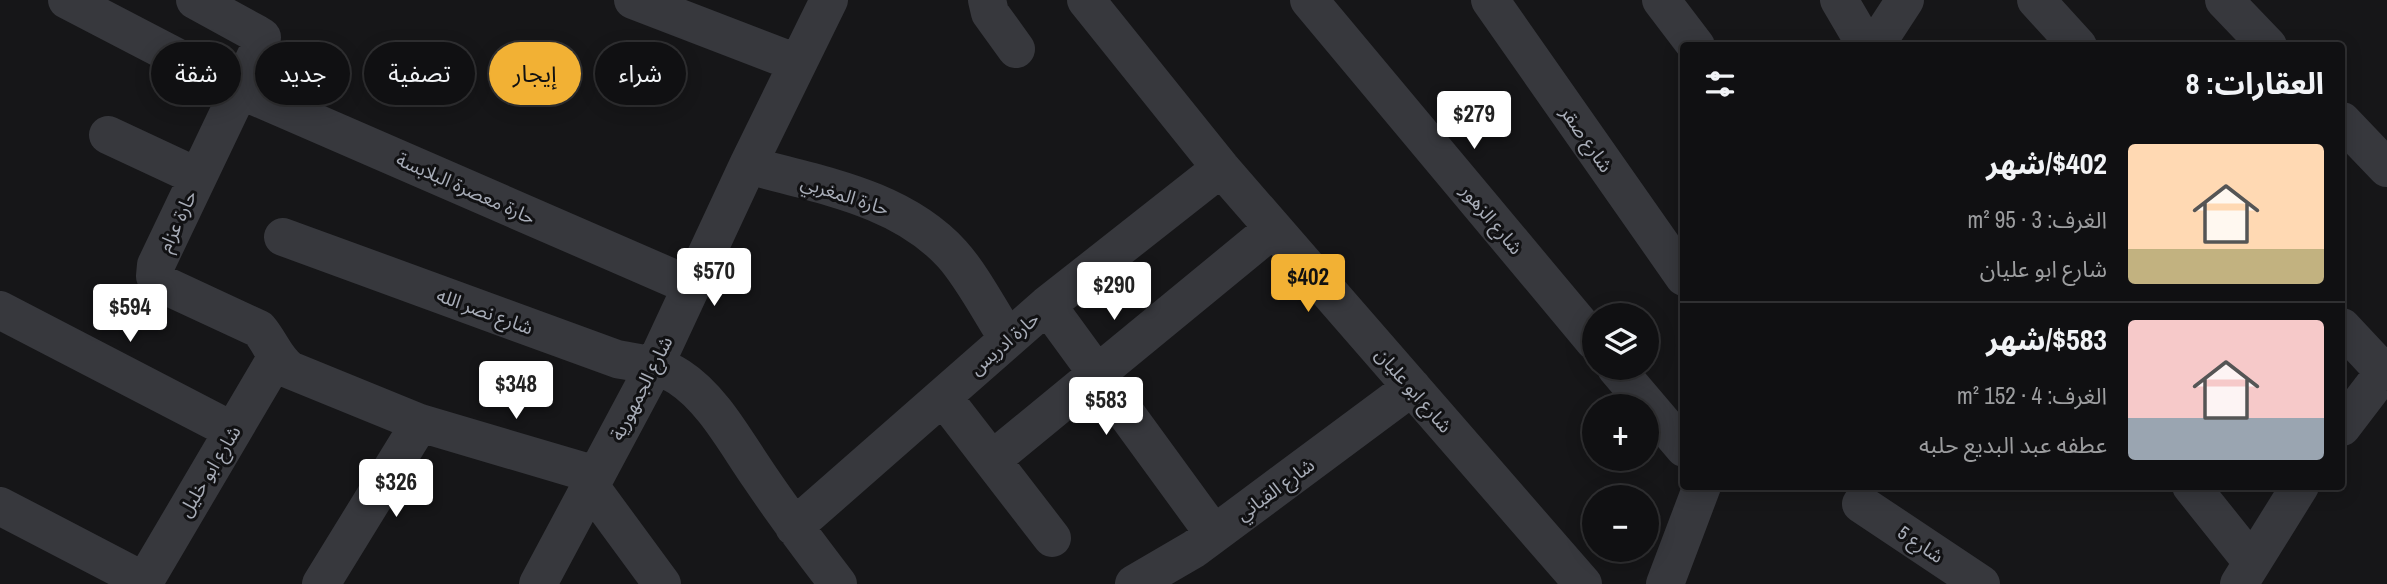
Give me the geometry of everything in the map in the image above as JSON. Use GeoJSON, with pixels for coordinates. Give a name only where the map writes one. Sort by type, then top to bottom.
{"type":"FeatureCollection","features":[{"type":"Feature","properties":{"kind":"street","name":"حارة معصرة البلابسة"},"geometry":{"type":"LineString","coordinates":[[67,0],[151,44]]}},
{"type":"Feature","properties":{"kind":"street","name":"حارة عزام"},"geometry":{"type":"LineString","coordinates":[[195,0],[262,37],[261,45],[241,88]]}},
{"type":"Feature","properties":{"kind":"street"},"geometry":{"type":"LineString","coordinates":[[633,0],[797,63]]}},
{"type":"Feature","properties":{"kind":"street","name":"شارع الجمهورية"},"geometry":{"type":"LineString","coordinates":[[542,582],[654,366],[829,0]]}},
{"type":"Feature","properties":{"kind":"street"},"geometry":{"type":"LineString","coordinates":[[987,0],[990,13],[1016,49]]}},
{"type":"Feature","properties":{"kind":"street","name":"شارع ابو عليان"},"geometry":{"type":"LineString","coordinates":[[1086,0],[1221,168],[1578,582]]}},
{"type":"Feature","properties":{"kind":"street","name":"شارع الزهور"},"geometry":{"type":"LineString","coordinates":[[1309,0],[1582,327]]}},
{"type":"Feature","properties":{"kind":"street","name":"شارع صقر"},"geometry":{"type":"LineString","coordinates":[[1490,0],[1680,271]]}},
{"type":"Feature","properties":{"kind":"street"},"geometry":{"type":"LineString","coordinates":[[1661,0],[1693,42]]}},
{"type":"Feature","properties":{"kind":"street"},"geometry":{"type":"LineString","coordinates":[[1839,0],[1864,42]]}},
{"type":"Feature","properties":{"kind":"street"},"geometry":{"type":"LineString","coordinates":[[1878,42],[1905,0]]}},
{"type":"Feature","properties":{"kind":"street"},"geometry":{"type":"LineString","coordinates":[[2036,0],[2074,42]]}},
{"type":"Feature","properties":{"kind":"street"},"geometry":{"type":"LineString","coordinates":[[2224,0],[2264,42]]}},
{"type":"Feature","properties":{"kind":"street","name":"حارة معصرة البلابسة"},"geometry":{"type":"LineString","coordinates":[[241,90],[691,286]]}},
{"type":"Feature","properties":{"kind":"street","name":"حارة عزام"},"geometry":{"type":"LineString","coordinates":[[233,105],[156,265],[155,276],[162,284],[259,330],[268,340],[276,358],[290,370],[419,423],[593,480]]}},
{"type":"Feature","properties":{"kind":"street"},"geometry":{"type":"LineString","coordinates":[[2345,124],[2387,168]]}},
{"type":"Feature","properties":{"kind":"street"},"geometry":{"type":"LineString","coordinates":[[108,135],[198,177]]}},
{"type":"Feature","properties":{"kind":"street","name":"حارة المغربي"},"geometry":{"type":"LineString","coordinates":[[748,165],[893,209],[925,229],[954,255],[1008,339]]}},
{"type":"Feature","properties":{"kind":"street","name":"حارة ادريس"},"geometry":{"type":"LineString","coordinates":[[794,527],[1047,305],[1221,168]]}},
{"type":"Feature","properties":{"kind":"street"},"geometry":{"type":"LineString","coordinates":[[992,460],[1273,229]]}},
{"type":"Feature","properties":{"kind":"street","name":"شارع نصر الله"},"geometry":{"type":"LineString","coordinates":[[283,237],[617,359],[654,366],[677,376],[704,400],[838,584]]}},
{"type":"Feature","properties":{"kind":"street"},"geometry":{"type":"LineString","coordinates":[[1047,305],[1214,534]]}},
{"type":"Feature","properties":{"kind":"street"},"geometry":{"type":"LineString","coordinates":[[0,310],[233,431]]}},
{"type":"Feature","properties":{"kind":"street"},"geometry":{"type":"LineString","coordinates":[[2345,330],[2385,370],[2345,423]]}},
{"type":"Feature","properties":{"kind":"street","name":"شارع ابو خليل"},"geometry":{"type":"LineString","coordinates":[[144,583],[276,358]]}},
{"type":"Feature","properties":{"kind":"street"},"geometry":{"type":"LineString","coordinates":[[1626,380],[1680,443]]}},
{"type":"Feature","properties":{"kind":"street","name":"شارع القباني"},"geometry":{"type":"LineString","coordinates":[[1135,584],[1176,574],[1214,534],[1412,387]]}},
{"type":"Feature","properties":{"kind":"street"},"geometry":{"type":"LineString","coordinates":[[943,397],[1052,538]]}},
{"type":"Feature","properties":{"kind":"street"},"geometry":{"type":"LineString","coordinates":[[321,584],[419,423]]}},
{"type":"Feature","properties":{"kind":"street"},"geometry":{"type":"LineString","coordinates":[[593,480],[662,584]]}},
{"type":"Feature","properties":{"kind":"street"},"geometry":{"type":"LineString","coordinates":[[1665,584],[1700,490]]}},
{"type":"Feature","properties":{"kind":"street"},"geometry":{"type":"LineString","coordinates":[[2194,490],[2245,572],[2297,490]]}},
{"type":"Feature","properties":{"kind":"street","name":"شارع 5"},"geometry":{"type":"LineString","coordinates":[[1861,504],[1981,584]]}},
{"type":"Feature","properties":{"kind":"street"},"geometry":{"type":"LineString","coordinates":[[0,506],[144,583]]}}]}
